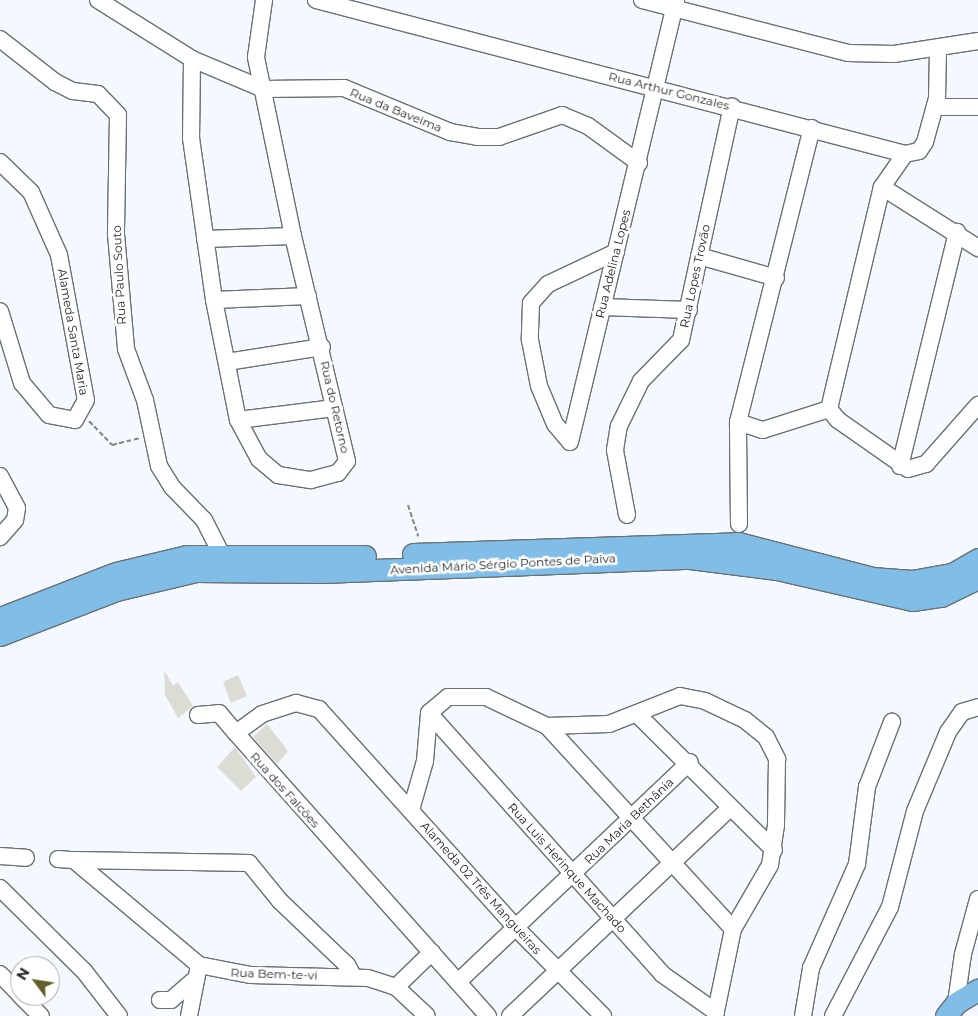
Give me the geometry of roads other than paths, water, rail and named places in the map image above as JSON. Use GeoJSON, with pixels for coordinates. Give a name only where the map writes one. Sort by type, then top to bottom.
{"type":"FeatureCollection","features":[{"type":"Feature","properties":{"kind":"main road","name":"Avenida Mário Sérgio Pontes de Paiva"},"geometry":{"type":"LineString","coordinates":[[0,618],[153,562],[221,554],[424,553],[738,543],[872,578],[912,581],[952,574],[978,559]]}},
{"type":"Feature","properties":{"kind":"main road","name":"Avenida Mário Sérgio Pontes de Paiva"},"geometry":{"type":"LineString","coordinates":[[0,636],[116,590],[196,571],[322,572],[690,558],[777,569],[912,600],[941,596],[978,578]]}},
{"type":"Feature","properties":{"kind":"main road"},"geometry":{"type":"LineString","coordinates":[[951,1010],[978,990]]}},
{"type":"Feature","properties":{"kind":"street","name":"Rua da Baveima"},"geometry":{"type":"LineString","coordinates":[[98,0],[192,59],[263,89],[344,88],[450,132],[477,137],[499,137],[562,115],[588,126],[639,163]]}},
{"type":"Feature","properties":{"kind":"street","name":"Rua do Retorno"},"geometry":{"type":"LineString","coordinates":[[192,59],[191,138],[214,300],[238,420],[264,465],[278,475],[311,480],[346,467],[322,347],[293,236],[256,57],[264,0]]}},
{"type":"Feature","properties":{"kind":"street","name":"Rua Arthur Gonzales"},"geometry":{"type":"LineString","coordinates":[[316,0],[732,107],[905,154]]}},
{"type":"Feature","properties":{"kind":"street"},"geometry":{"type":"LineString","coordinates":[[642,0],[675,4],[848,53],[938,49],[978,42]]}},
{"type":"Feature","properties":{"kind":"street","name":"Rua Adelina Lopes"},"geometry":{"type":"LineString","coordinates":[[616,252],[548,284],[531,303],[530,340],[539,386],[561,433],[572,440],[602,307],[639,163],[675,4]]}},
{"type":"Feature","properties":{"kind":"street","name":"Rua Paulo Souto"},"geometry":{"type":"LineString","coordinates":[[0,39],[55,82],[73,91],[98,94],[118,115],[116,234],[121,327],[160,466],[172,487],[204,520],[221,554]]}},
{"type":"Feature","properties":{"kind":"street"},"geometry":{"type":"LineString","coordinates":[[829,409],[882,187],[905,154],[918,151],[925,142],[935,107],[938,49]]}},
{"type":"Feature","properties":{"kind":"street","name":"Rua Lopes Trovão"},"geometry":{"type":"LineString","coordinates":[[627,515],[615,450],[619,426],[640,381],[675,351],[689,310],[732,107]]}},
{"type":"Feature","properties":{"kind":"street"},"geometry":{"type":"LineString","coordinates":[[935,107],[978,107]]}},
{"type":"Feature","properties":{"kind":"street"},"geometry":{"type":"LineString","coordinates":[[739,524],[738,422],[776,278],[812,128]]}},
{"type":"Feature","properties":{"kind":"street","name":"Alameda Santa Maria"},"geometry":{"type":"LineString","coordinates":[[0,162],[31,192],[59,255],[86,400],[82,413],[75,420],[61,420],[40,409],[22,382],[0,311]]}},
{"type":"Feature","properties":{"kind":"street"},"geometry":{"type":"LineString","coordinates":[[882,187],[957,232],[978,248]]}},
{"type":"Feature","properties":{"kind":"street"},"geometry":{"type":"LineString","coordinates":[[900,466],[957,232]]}},
{"type":"Feature","properties":{"kind":"street"},"geometry":{"type":"LineString","coordinates":[[205,239],[293,236]]}},
{"type":"Feature","properties":{"kind":"street"},"geometry":{"type":"LineString","coordinates":[[699,256],[776,278]]}},
{"type":"Feature","properties":{"kind":"street"},"geometry":{"type":"LineString","coordinates":[[214,300],[308,296]]}},
{"type":"Feature","properties":{"kind":"street"},"geometry":{"type":"LineString","coordinates":[[602,307],[689,310]]}},
{"type":"Feature","properties":{"kind":"street"},"geometry":{"type":"LineString","coordinates":[[227,362],[322,347]]}},
{"type":"Feature","properties":{"kind":"street"},"geometry":{"type":"LineString","coordinates":[[829,409],[900,466],[926,464],[978,405]]}},
{"type":"Feature","properties":{"kind":"street"},"geometry":{"type":"LineString","coordinates":[[238,420],[334,408]]}},
{"type":"Feature","properties":{"kind":"street"},"geometry":{"type":"LineString","coordinates":[[738,422],[763,430],[829,409]]}},
{"type":"Feature","properties":{"kind":"street"},"geometry":{"type":"LineString","coordinates":[[0,476],[17,508],[16,520],[0,537]]}},
{"type":"Feature","properties":{"kind":"street"},"geometry":{"type":"LineString","coordinates":[[429,713],[448,697],[477,695],[547,726],[669,863],[733,929]]}},
{"type":"Feature","properties":{"kind":"street"},"geometry":{"type":"LineString","coordinates":[[547,726],[579,722],[601,725],[637,714],[660,700],[680,696],[730,711],[766,737],[779,774],[774,850],[765,877],[733,929],[716,1014]]}},
{"type":"Feature","properties":{"kind":"street"},"geometry":{"type":"LineString","coordinates":[[236,733],[262,714],[296,703],[312,705],[411,810]]}},
{"type":"Feature","properties":{"kind":"street"},"geometry":{"type":"LineString","coordinates":[[833,1016],[890,907],[902,874],[910,826],[948,732],[962,712],[978,707]]}},
{"type":"Feature","properties":{"kind":"street","name":"Rua dos Falcões"},"geometry":{"type":"LineString","coordinates":[[198,715],[219,713],[459,981],[488,1016]]}},
{"type":"Feature","properties":{"kind":"street","name":"Alameda 02 Três Mangueiras"},"geometry":{"type":"LineString","coordinates":[[429,713],[425,761],[411,810],[516,928],[603,1016]]}},
{"type":"Feature","properties":{"kind":"street","name":"Rua Luis Herinque Machado"},"geometry":{"type":"LineString","coordinates":[[429,713],[662,974],[716,1014]]}},
{"type":"Feature","properties":{"kind":"street"},"geometry":{"type":"LineString","coordinates":[[637,714],[690,762],[730,808],[774,850]]}},
{"type":"Feature","properties":{"kind":"street"},"geometry":{"type":"LineString","coordinates":[[803,1016],[811,968],[857,864],[867,787],[892,722]]}},
{"type":"Feature","properties":{"kind":"street","name":"Rua Maria Bethânia"},"geometry":{"type":"LineString","coordinates":[[459,981],[631,821],[690,762]]}},
{"type":"Feature","properties":{"kind":"street"},"geometry":{"type":"LineString","coordinates":[[510,1016],[611,917],[730,808]]}},
{"type":"Feature","properties":{"kind":"street"},"geometry":{"type":"LineString","coordinates":[[0,856],[26,858]]}},
{"type":"Feature","properties":{"kind":"street","name":"Rua Bem-te-vi"},"geometry":{"type":"LineString","coordinates":[[353,976],[347,965],[280,901],[256,869],[235,861],[66,860],[199,965],[251,975],[353,976],[396,988],[427,1016]]}},
{"type":"Feature","properties":{"kind":"street"},"geometry":{"type":"LineString","coordinates":[[0,888],[84,971],[119,1016]]}},
{"type":"Feature","properties":{"kind":"street"},"geometry":{"type":"LineString","coordinates":[[951,1010],[963,954],[978,899]]}},
{"type":"Feature","properties":{"kind":"street"},"geometry":{"type":"LineString","coordinates":[[396,988],[432,952]]}},
{"type":"Feature","properties":{"kind":"street"},"geometry":{"type":"LineString","coordinates":[[189,1016],[193,981],[199,965]]}},
{"type":"Feature","properties":{"kind":"street"},"geometry":{"type":"LineString","coordinates":[[0,974],[10,985]]}},
{"type":"Feature","properties":{"kind":"street"},"geometry":{"type":"LineString","coordinates":[[160,1000],[171,1000],[193,981]]}},
{"type":"Feature","properties":{"kind":"street"},"geometry":{"type":"LineString","coordinates":[[30,1006],[41,1016]]}}]}
